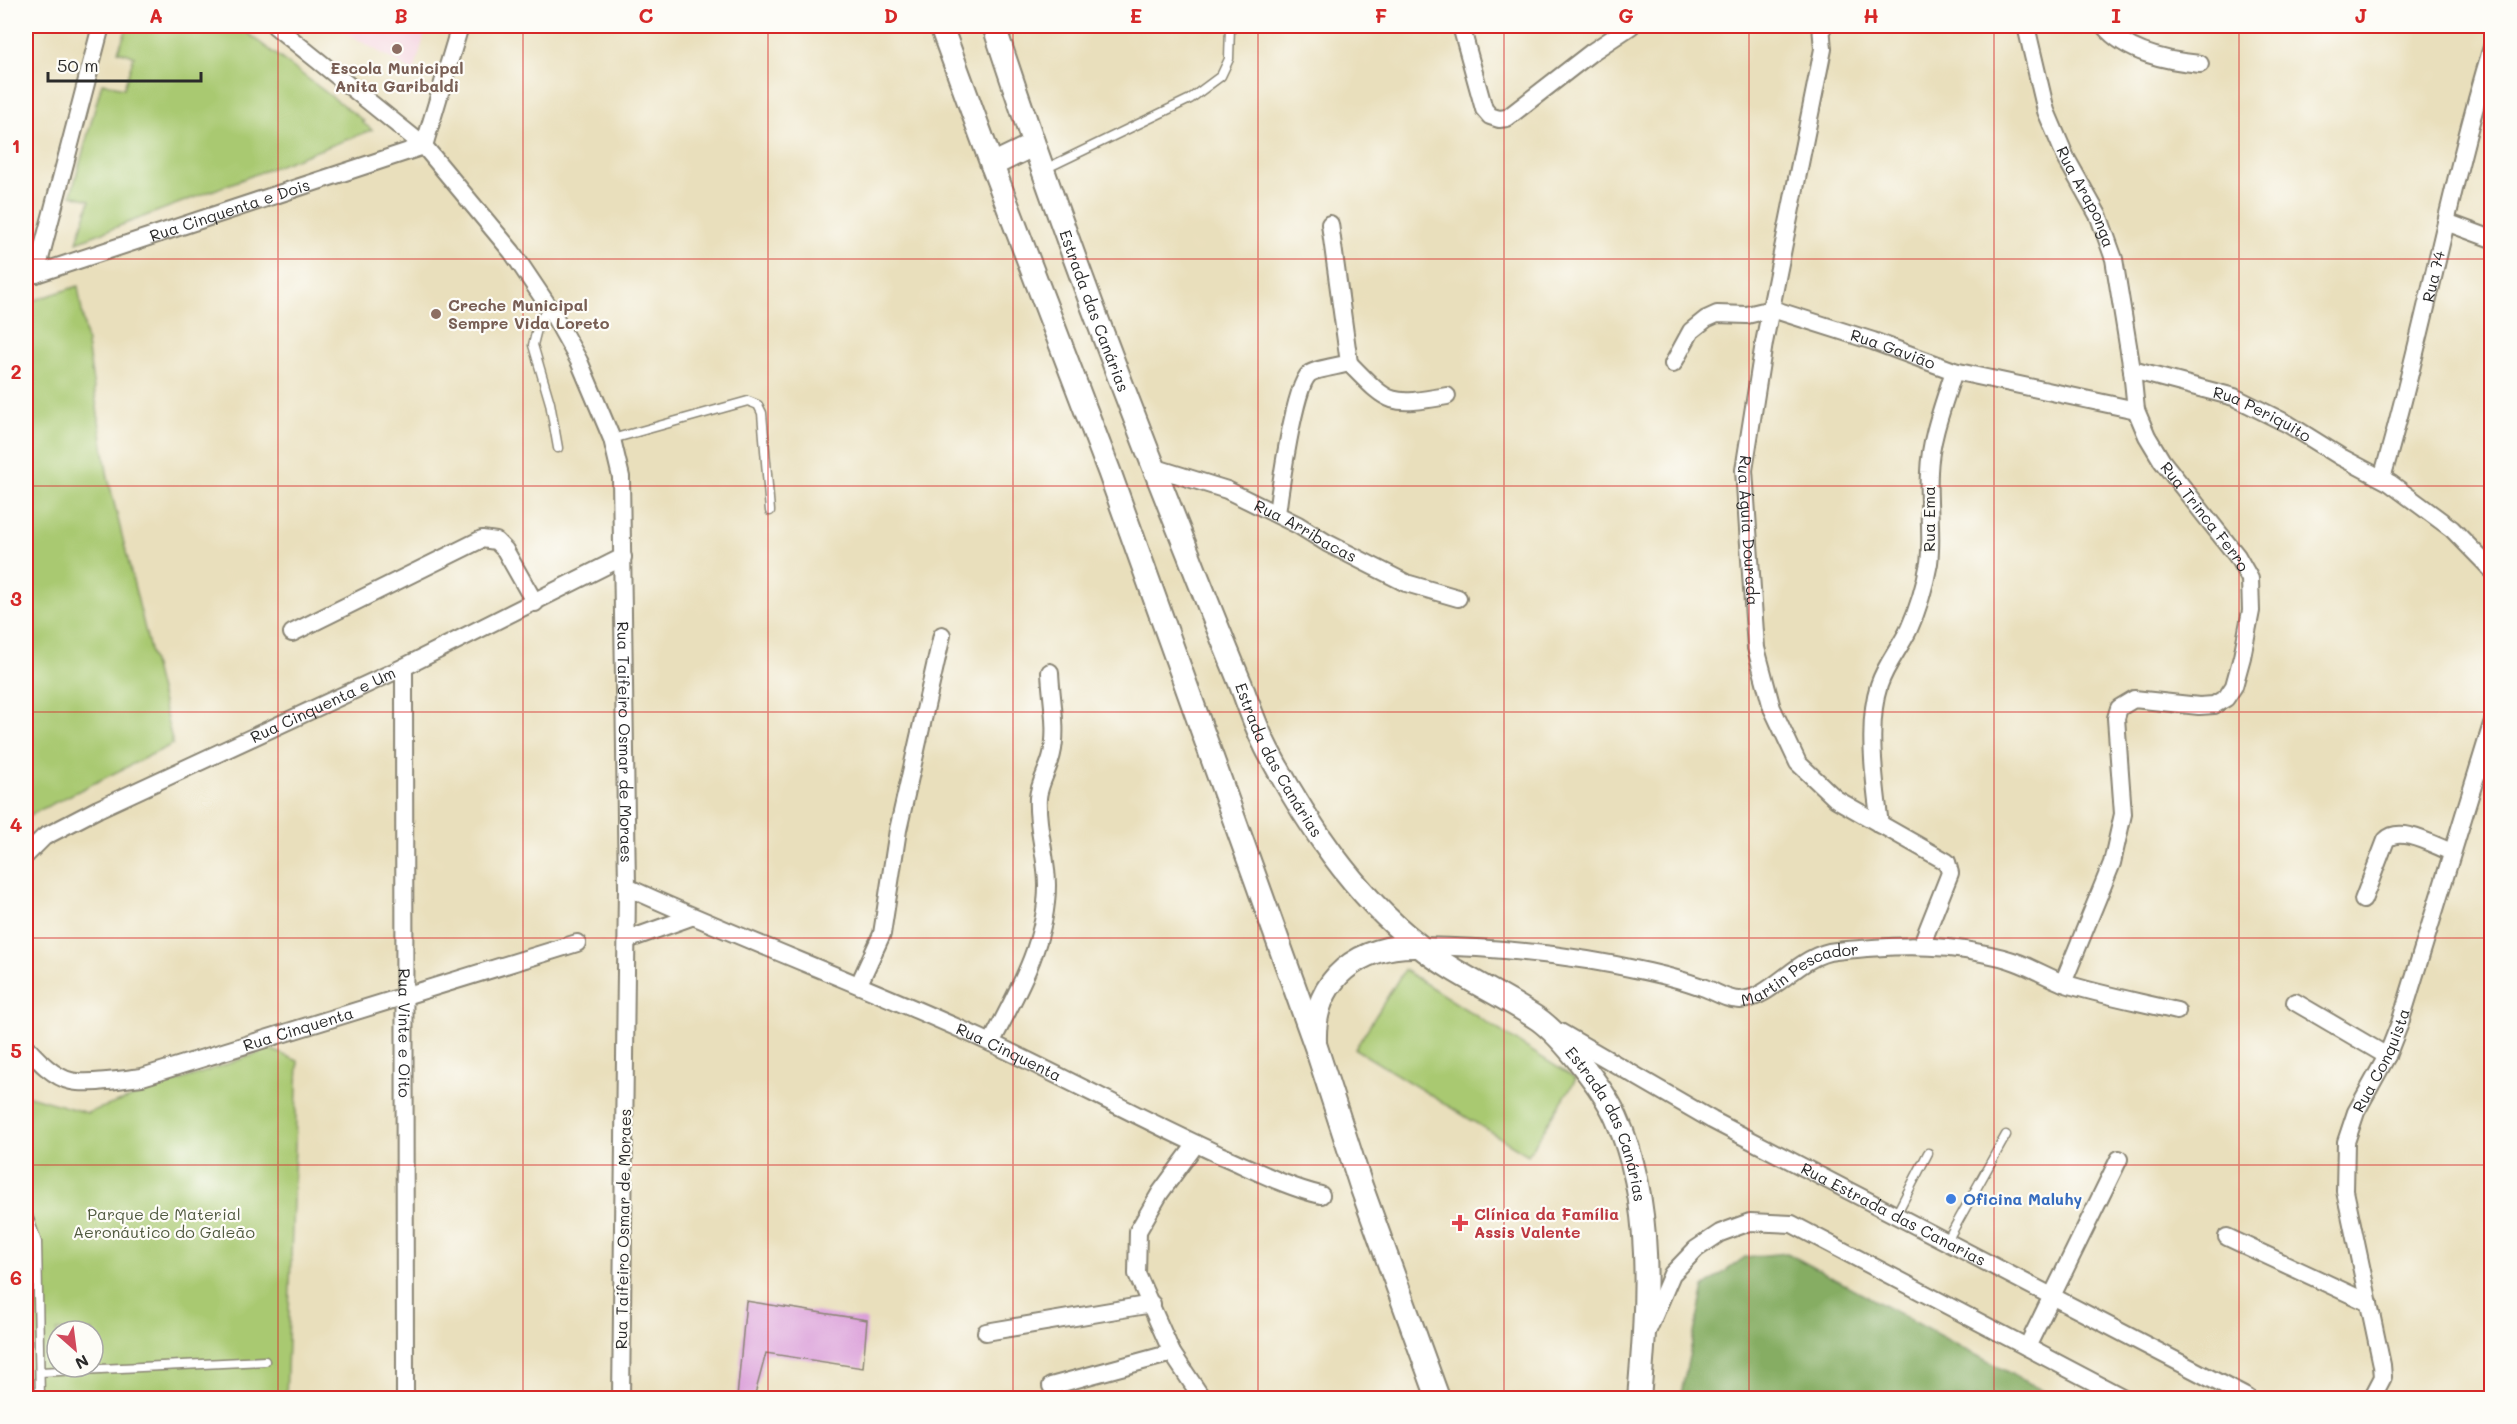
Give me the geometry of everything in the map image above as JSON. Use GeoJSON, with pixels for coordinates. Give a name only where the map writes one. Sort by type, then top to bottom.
{"type":"FeatureCollection","features":[{"type":"Feature","properties":{"kind":"main road"},"geometry":{"type":"LineString","coordinates":[[941,26],[1109,471],[1316,1047],[1361,1186],[1438,1398]]}},
{"type":"Feature","properties":{"kind":"main road","name":"Estrada das Canárias"},"geometry":{"type":"LineString","coordinates":[[993,26],[1042,170],[1153,467],[1266,748],[1312,824],[1350,879],[1419,946],[1542,1022],[1586,1070],[1615,1115],[1630,1154],[1640,1203],[1645,1265],[1644,1339],[1639,1398]]}},
{"type":"Feature","properties":{"kind":"main road"},"geometry":{"type":"LineString","coordinates":[[992,165],[1033,145]]}},
{"type":"Feature","properties":{"kind":"main road"},"geometry":{"type":"LineString","coordinates":[[1316,1047],[1316,1026],[1320,1006],[1329,987],[1342,971],[1359,958],[1378,950],[1398,945],[1419,946]]}},
{"type":"Feature","properties":{"kind":"street","name":"Rua Cinquenta e Dois"},"geometry":{"type":"LineString","coordinates":[[101,26],[36,274],[424,146]]}},
{"type":"Feature","properties":{"kind":"street","name":"Rua Taifeiro Osmar de Moraes"},"geometry":{"type":"LineString","coordinates":[[274,26],[424,146],[512,252],[549,307],[579,361],[612,439],[621,477],[627,887],[621,1398]]}},
{"type":"Feature","properties":{"kind":"street"},"geometry":{"type":"LineString","coordinates":[[424,146],[460,26]]}},
{"type":"Feature","properties":{"kind":"street"},"geometry":{"type":"LineString","coordinates":[[1461,26],[1481,100],[1490,116],[1499,119],[1507,118],[1552,81],[1631,26]]}},
{"type":"Feature","properties":{"kind":"street","name":"Rua Águia Dourada"},"geometry":{"type":"LineString","coordinates":[[1821,26],[1823,49],[1764,343],[1744,470],[1756,648],[1772,708],[1798,763],[1836,800],[1947,862],[1950,867],[1950,873],[1921,946]]}},
{"type":"Feature","properties":{"kind":"street","name":"Rua Araponga"},"geometry":{"type":"LineString","coordinates":[[2026,26],[2046,111],[2066,158],[2099,217],[2115,259],[2132,370]]}},
{"type":"Feature","properties":{"kind":"street"},"geometry":{"type":"LineString","coordinates":[[2104,26],[2112,35],[2130,47],[2164,58],[2200,64]]}},
{"type":"Feature","properties":{"kind":"street","name":"Rua 74"},"geometry":{"type":"LineString","coordinates":[[2382,478],[2405,399],[2466,132],[2492,47]]}},
{"type":"Feature","properties":{"kind":"street"},"geometry":{"type":"LineString","coordinates":[[2446,222],[2492,239]]}},
{"type":"Feature","properties":{"kind":"street"},"geometry":{"type":"LineString","coordinates":[[1330,224],[1349,363],[1377,392],[1392,400],[1407,403],[1447,396]]}},
{"type":"Feature","properties":{"kind":"street","name":"Rua Gavião"},"geometry":{"type":"LineString","coordinates":[[1673,364],[1691,331],[1706,319],[1717,314],[1747,315],[1772,309],[1874,340],[1954,371],[2136,410]]}},
{"type":"Feature","properties":{"kind":"street"},"geometry":{"type":"LineString","coordinates":[[1276,514],[1297,406],[1305,379],[1315,371],[1349,363]]}},
{"type":"Feature","properties":{"kind":"street","name":"Rua Trinca Ferro"},"geometry":{"type":"LineString","coordinates":[[2063,983],[2112,863],[2122,814],[2116,718],[2119,708],[2134,699],[2199,706],[2214,705],[2226,698],[2234,686],[2252,611],[2250,579],[2237,556],[2162,460],[2147,436],[2136,410],[2132,370]]}},
{"type":"Feature","properties":{"kind":"street","name":"Rua Periquito"},"geometry":{"type":"LineString","coordinates":[[2132,370],[2234,397],[2288,424],[2341,457],[2382,478]]}},
{"type":"Feature","properties":{"kind":"street","name":"Rua Ema"},"geometry":{"type":"LineString","coordinates":[[1880,825],[1874,773],[1873,725],[1878,687],[1888,662],[1908,630],[1928,565],[1931,539],[1929,470],[1939,421],[1954,371]]}},
{"type":"Feature","properties":{"kind":"street","name":"Rua Arribacas"},"geometry":{"type":"LineString","coordinates":[[1153,467],[1227,490],[1406,583],[1458,598]]}},
{"type":"Feature","properties":{"kind":"street"},"geometry":{"type":"LineString","coordinates":[[2382,478],[2452,529],[2492,570]]}},
{"type":"Feature","properties":{"kind":"street"},"geometry":{"type":"LineString","coordinates":[[292,633],[482,539],[496,540],[505,550],[534,603]]}},
{"type":"Feature","properties":{"kind":"street","name":"Rua Cinquenta e Um"},"geometry":{"type":"LineString","coordinates":[[26,855],[44,837],[98,809],[404,667],[623,557]]}},
{"type":"Feature","properties":{"kind":"street"},"geometry":{"type":"LineString","coordinates":[[859,984],[882,934],[903,808],[942,635]]}},
{"type":"Feature","properties":{"kind":"street","name":"Rua Vinte e Oito"},"geometry":{"type":"LineString","coordinates":[[404,667],[405,1398]]}},
{"type":"Feature","properties":{"kind":"street"},"geometry":{"type":"LineString","coordinates":[[991,1043],[1030,962],[1041,933],[1046,904],[1045,861],[1038,805],[1040,790],[1054,744],[1050,672]]}},
{"type":"Feature","properties":{"kind":"street","name":"Rua Conquista"},"geometry":{"type":"LineString","coordinates":[[2372,1398],[2383,1377],[2382,1365],[2345,1191],[2346,1142],[2356,1112],[2387,1056],[2400,1023],[2492,724]]}},
{"type":"Feature","properties":{"kind":"street"},"geometry":{"type":"LineString","coordinates":[[2363,900],[2390,835],[2403,833],[2452,852]]}},
{"type":"Feature","properties":{"kind":"street","name":"Rua Cinquenta"},"geometry":{"type":"LineString","coordinates":[[627,887],[692,917],[859,984],[991,1043],[1196,1144],[1284,1183],[1321,1195]]}},
{"type":"Feature","properties":{"kind":"street"},"geometry":{"type":"LineString","coordinates":[[627,940],[692,917]]}},
{"type":"Feature","properties":{"kind":"street","name":"Rua Cinquenta"},"geometry":{"type":"LineString","coordinates":[[26,1047],[55,1073],[70,1081],[142,1077],[577,943]]}},
{"type":"Feature","properties":{"kind":"street","name":"Martin Pescador"},"geometry":{"type":"LineString","coordinates":[[1419,946],[1472,946],[1554,956],[1649,972],[1702,987],[1729,999],[1742,1000],[1759,995],[1802,962],[1833,951],[1921,946],[1980,953],[2016,962],[2063,983],[2177,1011]]}},
{"type":"Feature","properties":{"kind":"street"},"geometry":{"type":"LineString","coordinates":[[2295,1002],[2387,1056]]}},
{"type":"Feature","properties":{"kind":"street","name":"Rua Estrada das Canarias"},"geometry":{"type":"LineString","coordinates":[[1542,1022],[1712,1120],[2248,1398]]}},
{"type":"Feature","properties":{"kind":"street"},"geometry":{"type":"LineString","coordinates":[[1196,1144],[1160,1193],[1138,1231],[1137,1274],[1172,1353],[1202,1398]]}},
{"type":"Feature","properties":{"kind":"street"},"geometry":{"type":"LineString","coordinates":[[2027,1347],[2119,1159]]}},
{"type":"Feature","properties":{"kind":"street"},"geometry":{"type":"LineString","coordinates":[[1644,1339],[1672,1274],[1696,1249],[1720,1233],[1750,1222],[1792,1224],[2124,1398]]}},
{"type":"Feature","properties":{"kind":"street"},"geometry":{"type":"LineString","coordinates":[[2227,1238],[2369,1303]]}},
{"type":"Feature","properties":{"kind":"street"},"geometry":{"type":"LineString","coordinates":[[986,1332],[1152,1304]]}},
{"type":"Feature","properties":{"kind":"street"},"geometry":{"type":"LineString","coordinates":[[1051,1386],[1172,1353]]}},
{"type":"Feature","properties":{"kind":"lane"},"geometry":{"type":"LineString","coordinates":[[1042,170],[1190,99],[1221,76],[1228,59],[1230,26]]}},
{"type":"Feature","properties":{"kind":"lane"},"geometry":{"type":"LineString","coordinates":[[549,307],[539,321],[533,345],[550,403],[558,448]]}},
{"type":"Feature","properties":{"kind":"lane"},"geometry":{"type":"LineString","coordinates":[[612,439],[748,401],[758,405],[762,413],[770,511]]}},
{"type":"Feature","properties":{"kind":"lane"},"geometry":{"type":"LineString","coordinates":[[1947,1241],[2006,1135]]}},
{"type":"Feature","properties":{"kind":"lane"},"geometry":{"type":"LineString","coordinates":[[1896,1215],[1928,1153]]}},
{"type":"Feature","properties":{"kind":"lane"},"geometry":{"type":"LineString","coordinates":[[26,1210],[37,1242],[40,1398]]}},
{"type":"Feature","properties":{"kind":"lane"},"geometry":{"type":"LineString","coordinates":[[40,1372],[265,1361]]}},
{"type":"Feature","properties":{"kind":"shaded area","name":"Escola Municipal Anita Garibaldi"},"geometry":{"type":"Polygon","coordinates":[[[334,26],[427,26],[414,72],[334,26]]]}},
{"type":"Feature","properties":{"kind":"green space"},"geometry":{"type":"Polygon","coordinates":[[[128,26],[238,26],[364,121],[362,122],[372,130],[77,242],[90,200],[71,195],[102,83],[124,88],[134,56],[118,51],[128,26]]]}},
{"type":"Feature","properties":{"kind":"green space"},"geometry":{"type":"Polygon","coordinates":[[[78,286],[108,478],[173,744],[26,817],[26,303],[78,286]]]}},
{"type":"Feature","properties":{"kind":"green space"},"geometry":{"type":"Polygon","coordinates":[[[1404,970],[1576,1079],[1528,1155],[1355,1049],[1404,970]]]}},
{"type":"Feature","properties":{"kind":"green space","name":"Parque de Material Aeronáutico do Galeão"},"geometry":{"type":"Polygon","coordinates":[[[270,1049],[298,1061],[286,1398],[26,1398],[26,1095],[87,1113],[270,1049]]]}},
{"type":"Feature","properties":{"kind":"green space"},"geometry":{"type":"Polygon","coordinates":[[[1787,1253],[2056,1398],[1680,1398],[1704,1287],[1745,1257],[1787,1253]]]}},
{"type":"Feature","properties":{"kind":"building"},"geometry":{"type":"Polygon","coordinates":[[[746,1301],[867,1320],[863,1368],[766,1353],[754,1398],[737,1398],[746,1301]]]}},
{"type":"Feature","properties":{"kind":"place","name":"Escola Municipal Anita Garibaldi"},"geometry":{"type":"Point","coordinates":[397,49]}},
{"type":"Feature","properties":{"kind":"place","name":"Creche Municipal Sempre Vida Loreto"},"geometry":{"type":"Point","coordinates":[436,314]}},
{"type":"Feature","properties":{"kind":"place","name":"Oficina Maluhy"},"geometry":{"type":"Point","coordinates":[1951,1199]}},
{"type":"Feature","properties":{"kind":"place","name":"Clínica da Família Assis Valente"},"geometry":{"type":"Point","coordinates":[1460,1223]}}]}
